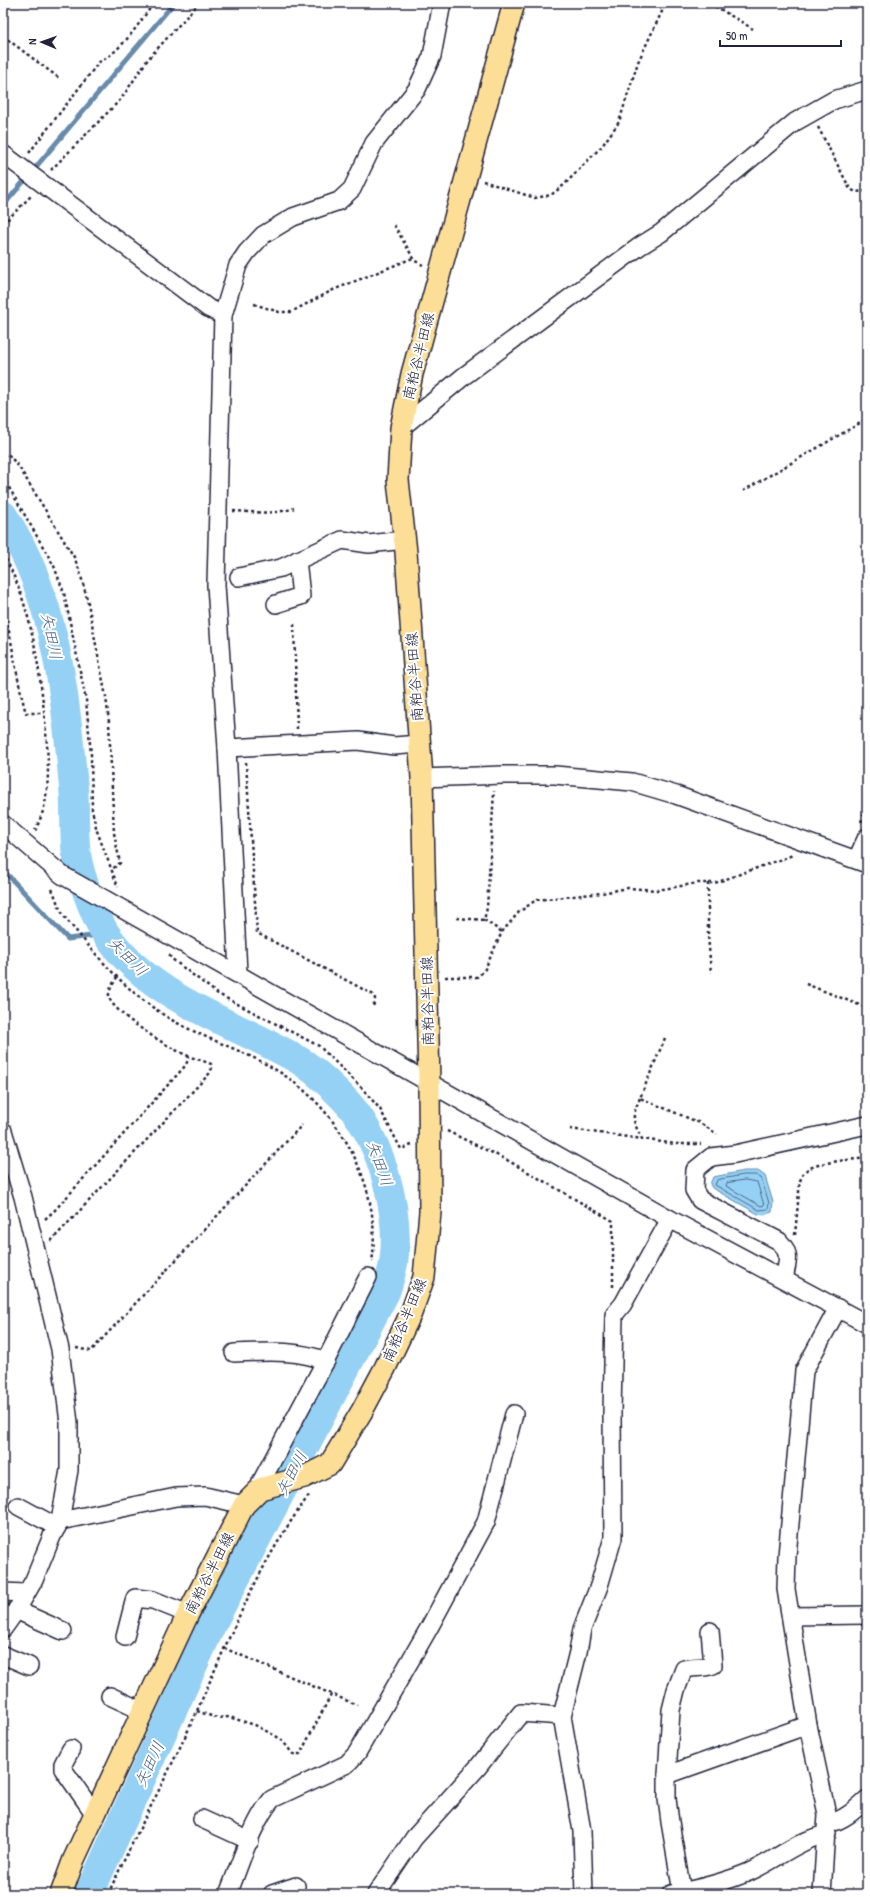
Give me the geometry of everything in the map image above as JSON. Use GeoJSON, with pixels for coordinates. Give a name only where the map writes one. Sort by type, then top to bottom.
{"type":"FeatureCollection","features":[{"type":"Feature","properties":{"kind":"main road","name":"南粕谷半田線"},"geometry":{"type":"LineString","coordinates":[[61,1894],[74,1859],[142,1711],[188,1614],[244,1505],[260,1489],[310,1474],[330,1464],[362,1411],[411,1313],[424,1277],[430,1212],[429,1083],[422,778],[398,480],[401,428],[412,374],[514,3]]}},
{"type":"Feature","properties":{"kind":"street"},"geometry":{"type":"LineString","coordinates":[[238,973],[216,584],[223,315],[230,286],[238,265],[247,252],[263,235],[293,218],[339,201],[352,189],[374,143],[417,89],[432,56],[442,3]]}},
{"type":"Feature","properties":{"kind":"street"},"geometry":{"type":"LineString","coordinates":[[401,428],[464,376],[640,246],[661,233],[795,122],[834,100],[867,90]]}},
{"type":"Feature","properties":{"kind":"street"},"geometry":{"type":"LineString","coordinates":[[3,154],[208,308],[223,315]]}},
{"type":"Feature","properties":{"kind":"street"},"geometry":{"type":"LineString","coordinates":[[239,577],[281,568],[342,540],[369,544],[404,540]]}},
{"type":"Feature","properties":{"kind":"street"},"geometry":{"type":"LineString","coordinates":[[276,604],[306,597],[297,560]]}},
{"type":"Feature","properties":{"kind":"street"},"geometry":{"type":"LineString","coordinates":[[226,748],[358,741],[394,746],[419,744]]}},
{"type":"Feature","properties":{"kind":"street"},"geometry":{"type":"LineString","coordinates":[[422,778],[498,775],[555,775],[632,782],[676,795],[862,861],[867,837]]}},
{"type":"Feature","properties":{"kind":"street"},"geometry":{"type":"LineString","coordinates":[[3,824],[58,871],[115,904],[670,1219],[867,1324]]}},
{"type":"Feature","properties":{"kind":"street"},"geometry":{"type":"LineString","coordinates":[[784,1279],[788,1258],[787,1251],[779,1241],[700,1200],[694,1190],[695,1170],[711,1157],[735,1154],[867,1125]]}},
{"type":"Feature","properties":{"kind":"street"},"geometry":{"type":"LineString","coordinates":[[3,1131],[30,1226],[60,1349],[70,1423],[69,1470],[59,1524],[34,1580],[3,1629]]}},
{"type":"Feature","properties":{"kind":"street"},"geometry":{"type":"LineString","coordinates":[[584,1894],[582,1832],[562,1716],[578,1652],[582,1629],[599,1586],[613,1538],[612,1413],[614,1315],[623,1304],[670,1219]]}},
{"type":"Feature","properties":{"kind":"street"},"geometry":{"type":"LineString","coordinates":[[260,1489],[261,1482],[326,1361],[368,1277]]}},
{"type":"Feature","properties":{"kind":"street"},"geometry":{"type":"LineString","coordinates":[[822,1894],[827,1814],[808,1725],[786,1589],[787,1556],[804,1371],[838,1308]]}},
{"type":"Feature","properties":{"kind":"street"},"geometry":{"type":"LineString","coordinates":[[234,1353],[287,1352],[311,1355],[326,1361]]}},
{"type":"Feature","properties":{"kind":"street"},"geometry":{"type":"LineString","coordinates":[[228,1894],[266,1806],[272,1799],[347,1764],[357,1753],[429,1628],[486,1522],[514,1414]]}},
{"type":"Feature","properties":{"kind":"street"},"geometry":{"type":"LineString","coordinates":[[18,1506],[59,1524],[176,1497],[205,1496],[244,1505]]}},
{"type":"Feature","properties":{"kind":"street"},"geometry":{"type":"LineString","coordinates":[[3,1592],[25,1593]]}},
{"type":"Feature","properties":{"kind":"street"},"geometry":{"type":"LineString","coordinates":[[125,1637],[135,1598],[153,1600],[188,1614]]}},
{"type":"Feature","properties":{"kind":"street"},"geometry":{"type":"LineString","coordinates":[[16,1610],[63,1631]]}},
{"type":"Feature","properties":{"kind":"street"},"geometry":{"type":"LineString","coordinates":[[791,1616],[867,1615]]}},
{"type":"Feature","properties":{"kind":"street"},"geometry":{"type":"LineString","coordinates":[[710,1630],[712,1665],[707,1667],[691,1667],[684,1669],[676,1690],[671,1710],[667,1775],[669,1814],[677,1893],[720,1882],[749,1872],[827,1829],[835,1822],[853,1812],[867,1799]]}},
{"type":"Feature","properties":{"kind":"street"},"geometry":{"type":"LineString","coordinates":[[3,1655],[29,1666]]}},
{"type":"Feature","properties":{"kind":"street"},"geometry":{"type":"LineString","coordinates":[[110,1696],[142,1711]]}},
{"type":"Feature","properties":{"kind":"street"},"geometry":{"type":"LineString","coordinates":[[376,1894],[414,1838],[478,1767],[521,1713],[562,1716]]}},
{"type":"Feature","properties":{"kind":"street"},"geometry":{"type":"LineString","coordinates":[[667,1775],[808,1725]]}},
{"type":"Feature","properties":{"kind":"street"},"geometry":{"type":"LineString","coordinates":[[71,1749],[63,1764],[63,1769],[91,1809],[96,1813]]}},
{"type":"Feature","properties":{"kind":"street"},"geometry":{"type":"LineString","coordinates":[[202,1819],[250,1841]]}},
{"type":"Feature","properties":{"kind":"street"},"geometry":{"type":"LineString","coordinates":[[272,1894],[296,1886]]}},
{"type":"Feature","properties":{"kind":"path"},"geometry":{"type":"LineString","coordinates":[[20,167],[100,62],[110,57],[118,50],[154,3]]}},
{"type":"Feature","properties":{"kind":"path"},"geometry":{"type":"LineString","coordinates":[[3,224],[38,181],[51,170],[121,99],[148,59],[199,3]]}},
{"type":"Feature","properties":{"kind":"path"},"geometry":{"type":"LineString","coordinates":[[466,176],[535,198],[551,195],[564,185],[602,146],[619,122],[634,74],[666,3]]}},
{"type":"Feature","properties":{"kind":"path"},"geometry":{"type":"LineString","coordinates":[[710,3],[754,29]]}},
{"type":"Feature","properties":{"kind":"path"},"geometry":{"type":"LineString","coordinates":[[3,36],[59,78]]}},
{"type":"Feature","properties":{"kind":"path"},"geometry":{"type":"LineString","coordinates":[[811,113],[850,189],[856,192],[867,191]]}},
{"type":"Feature","properties":{"kind":"path"},"geometry":{"type":"LineString","coordinates":[[394,225],[414,261],[440,272]]}},
{"type":"Feature","properties":{"kind":"path"},"geometry":{"type":"LineString","coordinates":[[254,304],[279,312],[291,312],[333,290],[413,258]]}},
{"type":"Feature","properties":{"kind":"path"},"geometry":{"type":"LineString","coordinates":[[743,491],[867,419]]}},
{"type":"Feature","properties":{"kind":"path"},"geometry":{"type":"LineString","coordinates":[[3,456],[8,454],[19,467],[74,557],[80,572],[98,655],[109,722],[114,833],[120,863],[111,870]]}},
{"type":"Feature","properties":{"kind":"path"},"geometry":{"type":"LineString","coordinates":[[3,477],[54,566],[64,593],[86,700],[91,754],[92,810],[97,831],[121,897],[115,904]]}},
{"type":"Feature","properties":{"kind":"path"},"geometry":{"type":"LineString","coordinates":[[218,509],[264,513],[281,512],[294,508]]}},
{"type":"Feature","properties":{"kind":"path"},"geometry":{"type":"LineString","coordinates":[[3,554],[13,572],[27,616],[36,653],[44,713],[48,769],[46,798],[40,822],[28,846]]}},
{"type":"Feature","properties":{"kind":"path"},"geometry":{"type":"LineString","coordinates":[[3,607],[10,632],[26,713],[44,713]]}},
{"type":"Feature","properties":{"kind":"path"},"geometry":{"type":"LineString","coordinates":[[294,624],[298,743]]}},
{"type":"Feature","properties":{"kind":"path"},"geometry":{"type":"LineString","coordinates":[[245,748],[257,933],[374,995],[375,999],[373,1007]]}},
{"type":"Feature","properties":{"kind":"path"},"geometry":{"type":"LineString","coordinates":[[484,920],[487,908],[494,787],[498,775]]}},
{"type":"Feature","properties":{"kind":"path"},"geometry":{"type":"LineString","coordinates":[[427,978],[477,977],[488,967],[502,932],[519,912],[536,900],[602,893],[628,888],[657,890],[715,883],[787,858],[812,844]]}},
{"type":"Feature","properties":{"kind":"path"},"geometry":{"type":"LineString","coordinates":[[58,871],[52,888],[63,915],[105,966],[155,1009],[176,1023],[252,1056],[278,1070],[300,1087],[322,1108],[345,1138],[362,1175],[370,1203],[374,1234],[372,1260],[368,1277]]}},
{"type":"Feature","properties":{"kind":"path"},"geometry":{"type":"LineString","coordinates":[[708,883],[708,934],[711,973]]}},
{"type":"Feature","properties":{"kind":"path"},"geometry":{"type":"LineString","coordinates":[[457,918],[484,920],[502,932]]}},
{"type":"Feature","properties":{"kind":"path"},"geometry":{"type":"LineString","coordinates":[[169,934],[165,949],[172,959],[195,977],[218,994],[319,1046],[361,1087],[380,1109],[401,1149],[421,1140],[429,1139]]}},
{"type":"Feature","properties":{"kind":"path"},"geometry":{"type":"LineString","coordinates":[[36,1251],[48,1244],[209,1074],[212,1068],[211,1064],[189,1056],[153,1036],[117,1009],[109,996],[110,990],[117,977]]}},
{"type":"Feature","properties":{"kind":"path"},"geometry":{"type":"LineString","coordinates":[[806,984],[867,1008]]}},
{"type":"Feature","properties":{"kind":"path"},"geometry":{"type":"LineString","coordinates":[[642,1139],[633,1122],[634,1112],[665,1038]]}},
{"type":"Feature","properties":{"kind":"path"},"geometry":{"type":"LineString","coordinates":[[30,1226],[41,1222],[55,1210],[186,1065],[189,1056]]}},
{"type":"Feature","properties":{"kind":"path"},"geometry":{"type":"LineString","coordinates":[[640,1098],[700,1123],[717,1134]]}},
{"type":"Feature","properties":{"kind":"path"},"geometry":{"type":"LineString","coordinates":[[429,1118],[450,1133],[507,1160],[613,1221],[614,1315]]}},
{"type":"Feature","properties":{"kind":"path"},"geometry":{"type":"LineString","coordinates":[[60,1349],[68,1347],[91,1351],[302,1125]]}},
{"type":"Feature","properties":{"kind":"path"},"geometry":{"type":"LineString","coordinates":[[570,1129],[676,1144],[706,1144]]}},
{"type":"Feature","properties":{"kind":"path"},"geometry":{"type":"LineString","coordinates":[[787,1251],[792,1245],[796,1234],[802,1174],[808,1169],[826,1164],[867,1158]]}},
{"type":"Feature","properties":{"kind":"path"},"geometry":{"type":"LineString","coordinates":[[108,1894],[197,1710],[224,1648],[274,1547],[315,1488],[310,1474]]}},
{"type":"Feature","properties":{"kind":"path"},"geometry":{"type":"LineString","coordinates":[[224,1648],[357,1705]]}},
{"type":"Feature","properties":{"kind":"path"},"geometry":{"type":"LineString","coordinates":[[197,1710],[218,1718],[229,1717],[255,1725],[281,1739],[293,1754],[297,1756],[300,1754],[331,1695]]}},
{"type":"Feature","properties":{"kind":"water"},"geometry":{"type":"Polygon","coordinates":[[[744,1171],[758,1171],[765,1176],[773,1202],[772,1212],[764,1215],[758,1214],[712,1188],[710,1184],[713,1177],[744,1171]]]}},
{"type":"Feature","properties":{"kind":"waterway"},"geometry":{"type":"LineString","coordinates":[[3,206],[174,3]]}},
{"type":"Feature","properties":{"kind":"waterway","name":"矢田川"},"geometry":{"type":"LineString","coordinates":[[3,515],[21,546],[36,580],[47,614],[56,650],[71,758],[76,851],[80,871],[101,926],[125,957],[146,976],[169,993],[297,1059],[313,1070],[349,1104],[361,1120],[377,1152],[390,1193],[395,1226],[393,1263],[386,1291],[212,1624],[89,1894]]}},
{"type":"Feature","properties":{"kind":"waterway"},"geometry":{"type":"LineString","coordinates":[[3,870],[68,939],[106,934]]}}]}
